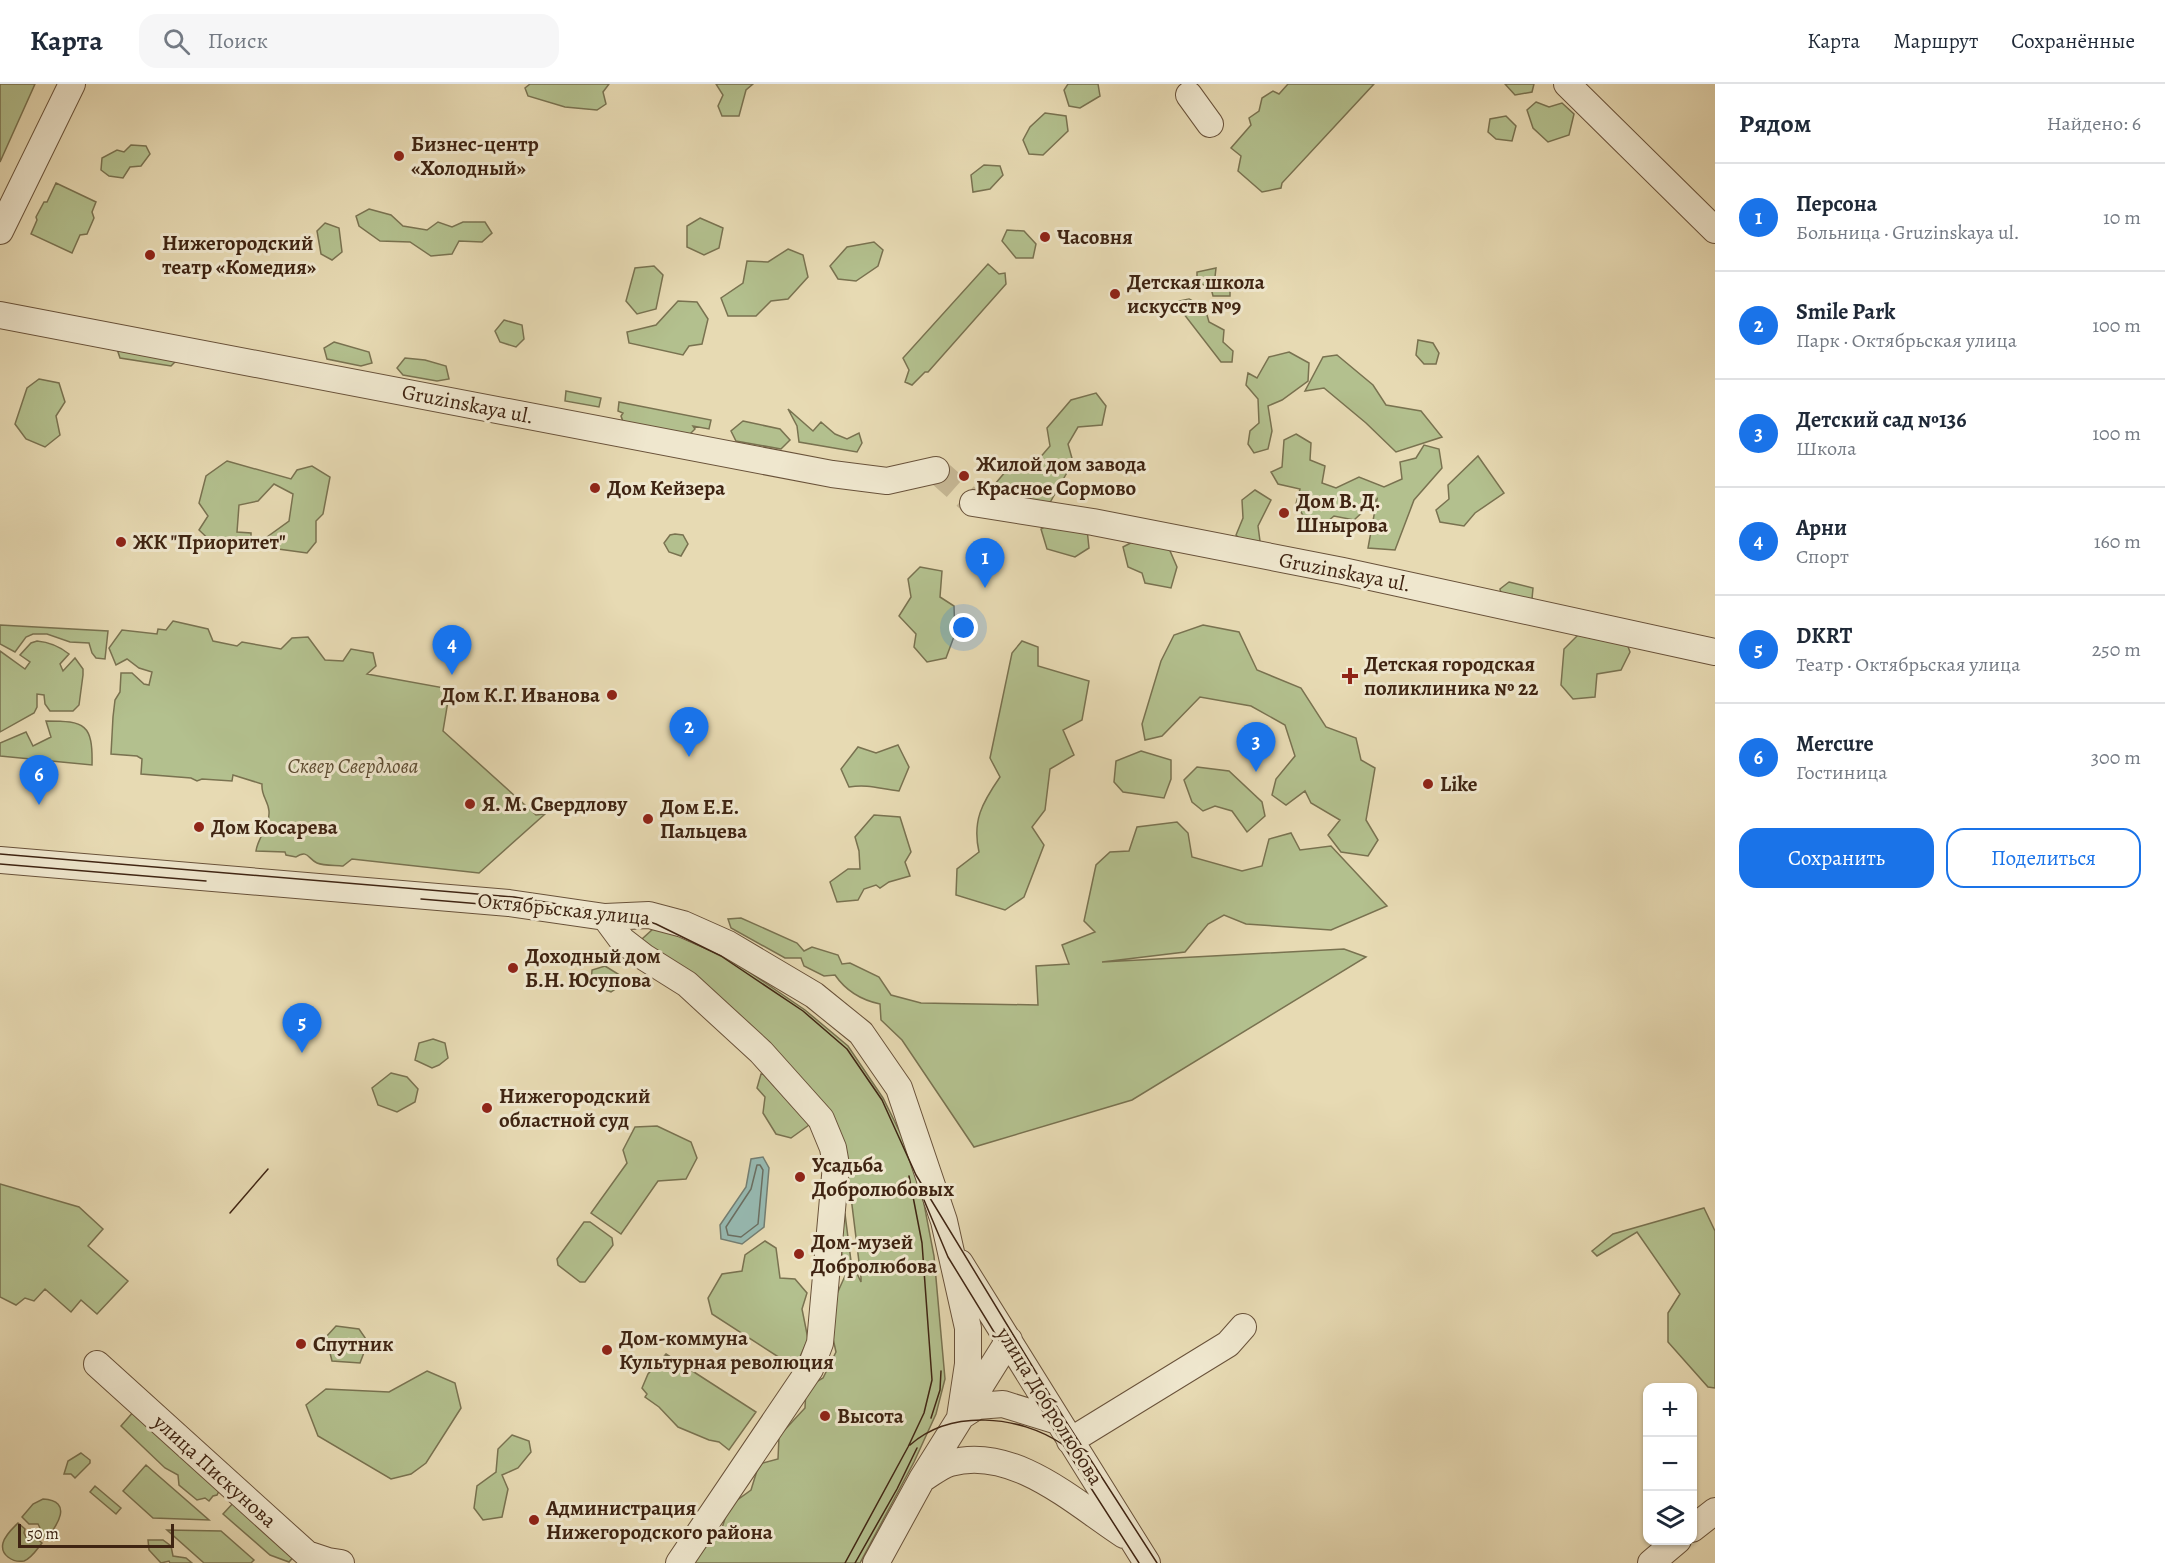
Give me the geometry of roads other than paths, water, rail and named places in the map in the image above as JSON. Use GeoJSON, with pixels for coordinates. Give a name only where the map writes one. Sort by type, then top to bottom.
{"type":"FeatureCollection","features":[{"type":"Feature","properties":{"kind":"street"},"geometry":{"type":"LineString","coordinates":[[0,231],[72,84]]}},
{"type":"Feature","properties":{"kind":"street"},"geometry":{"type":"LineString","coordinates":[[1567,84],[1715,230]]}},
{"type":"Feature","properties":{"kind":"street"},"geometry":{"type":"LineString","coordinates":[[1190,95],[1210,124]]}},
{"type":"Feature","properties":{"kind":"street","name":"Gruzinskaya ul."},"geometry":{"type":"LineString","coordinates":[[0,315],[831,474],[887,481],[936,470]]}},
{"type":"Feature","properties":{"kind":"street","name":"Gruzinskaya ul."},"geometry":{"type":"LineString","coordinates":[[973,503],[1093,522],[1354,573],[1715,652]]}},
{"type":"Feature","properties":{"kind":"street","name":"Октябрьская улица"},"geometry":{"type":"LineString","coordinates":[[0,860],[509,903],[605,916],[649,915],[683,924],[719,940],[814,995],[861,1033],[899,1088],[944,1221],[968,1328],[968,1364],[960,1417]]}},
{"type":"Feature","properties":{"kind":"street"},"geometry":{"type":"LineString","coordinates":[[605,916],[621,940],[687,984],[761,1052],[821,1119],[833,1148],[836,1165],[820,1343],[810,1369],[679,1563]]}},
{"type":"Feature","properties":{"kind":"street","name":"улица Добролюбова"},"geometry":{"type":"LineString","coordinates":[[951,1249],[1147,1563]]}},
{"type":"Feature","properties":{"kind":"street"},"geometry":{"type":"LineString","coordinates":[[960,1417],[977,1406],[1002,1404],[1064,1431],[1228,1344],[1243,1327]]}},
{"type":"Feature","properties":{"kind":"street"},"geometry":{"type":"LineString","coordinates":[[876,1563],[922,1479],[1009,1341]]}},
{"type":"Feature","properties":{"kind":"street","name":"улица Пискунова"},"geometry":{"type":"LineString","coordinates":[[97,1364],[304,1558],[341,1563]]}},
{"type":"Feature","properties":{"kind":"street"},"geometry":{"type":"LineString","coordinates":[[922,1479],[949,1463],[974,1460],[1021,1469],[1073,1498],[1132,1540]]}},
{"type":"Feature","properties":{"kind":"street"},"geometry":{"type":"LineString","coordinates":[[1697,1525],[1715,1511]]}},
{"type":"Feature","properties":{"kind":"street"},"geometry":{"type":"LineString","coordinates":[[1651,1563],[1672,1545]]}},
{"type":"Feature","properties":{"kind":"water"},"geometry":{"type":"Polygon","coordinates":[[[763,1157],[769,1168],[764,1227],[742,1244],[721,1239],[720,1225],[746,1187],[751,1159],[763,1157]]]}},
{"type":"Feature","properties":{"kind":"tunnel"},"geometry":{"type":"LineString","coordinates":[[936,470],[973,503]]}},
{"type":"Feature","properties":{"kind":"tram line"},"geometry":{"type":"LineString","coordinates":[[0,854],[514,897],[632,916],[656,924],[721,956],[803,1011],[847,1049],[882,1100],[916,1175],[1065,1420],[1157,1563]]}},
{"type":"Feature","properties":{"kind":"tram line"},"geometry":{"type":"LineString","coordinates":[[0,864],[206,881]]}},
{"type":"Feature","properties":{"kind":"tram line"},"geometry":{"type":"LineString","coordinates":[[421,899],[505,906],[624,923]]}},
{"type":"Feature","properties":{"kind":"tram line"},"geometry":{"type":"LineString","coordinates":[[230,1213],[268,1169]]}},
{"type":"Feature","properties":{"kind":"tram line"},"geometry":{"type":"LineString","coordinates":[[845,1563],[908,1447],[924,1413],[932,1380],[922,1243],[909,1176]]}},
{"type":"Feature","properties":{"kind":"tram line"},"geometry":{"type":"LineString","coordinates":[[924,1200],[948,1257],[1139,1563]]}},
{"type":"Feature","properties":{"kind":"tram line"},"geometry":{"type":"LineString","coordinates":[[931,1418],[940,1390],[941,1371]]}},
{"type":"Feature","properties":{"kind":"tram line"},"geometry":{"type":"LineString","coordinates":[[910,1445],[927,1433],[945,1426],[965,1421],[985,1420],[1026,1427],[1062,1444]]}},
{"type":"Feature","properties":{"kind":"tram line"},"geometry":{"type":"LineString","coordinates":[[855,1563],[897,1489],[917,1448]]}},
{"type":"Feature","properties":{"kind":"place","name":"Бизнес-центр «Холодный»"},"geometry":{"type":"Point","coordinates":[399,156]}},
{"type":"Feature","properties":{"kind":"place","name":"Часовня"},"geometry":{"type":"Point","coordinates":[1045,237]}},
{"type":"Feature","properties":{"kind":"place","name":"Нижегородский театр «Комедия»"},"geometry":{"type":"Point","coordinates":[150,255]}},
{"type":"Feature","properties":{"kind":"place","name":"Детская школа искусств №9"},"geometry":{"type":"Point","coordinates":[1115,294]}},
{"type":"Feature","properties":{"kind":"place","name":"Жилой дом завода Красное Сормово"},"geometry":{"type":"Point","coordinates":[964,476]}},
{"type":"Feature","properties":{"kind":"place","name":"Дом Кейзера"},"geometry":{"type":"Point","coordinates":[595,488]}},
{"type":"Feature","properties":{"kind":"place","name":"Дом В. Д. Шнырова"},"geometry":{"type":"Point","coordinates":[1284,513]}},
{"type":"Feature","properties":{"kind":"place","name":"ЖК \"Приоритет\""},"geometry":{"type":"Point","coordinates":[121,542]}},
{"type":"Feature","properties":{"kind":"place","name":"Персона"},"geometry":{"type":"Point","coordinates":[985,588]}},
{"type":"Feature","properties":{"kind":"place","name":"Арни"},"geometry":{"type":"Point","coordinates":[452,675]}},
{"type":"Feature","properties":{"kind":"place","name":"Детская городская поликлиника № 22"},"geometry":{"type":"Point","coordinates":[1350,676]}},
{"type":"Feature","properties":{"kind":"place","name":"Дом К.Г. Иванова"},"geometry":{"type":"Point","coordinates":[612,695]}},
{"type":"Feature","properties":{"kind":"place","name":"Smile Park"},"geometry":{"type":"Point","coordinates":[689,757]}},
{"type":"Feature","properties":{"kind":"place","name":"Детский сад №136"},"geometry":{"type":"Point","coordinates":[1256,772]}},
{"type":"Feature","properties":{"kind":"place","name":"Like"},"geometry":{"type":"Point","coordinates":[1428,784]}},
{"type":"Feature","properties":{"kind":"place","name":"Я. М. Свердлову"},"geometry":{"type":"Point","coordinates":[470,804]}},
{"type":"Feature","properties":{"kind":"place","name":"Mercure"},"geometry":{"type":"Point","coordinates":[39,805]}},
{"type":"Feature","properties":{"kind":"place","name":"Дом Е.Е. Пальцева"},"geometry":{"type":"Point","coordinates":[648,819]}},
{"type":"Feature","properties":{"kind":"place","name":"Дом Косарева"},"geometry":{"type":"Point","coordinates":[199,827]}},
{"type":"Feature","properties":{"kind":"place","name":"Доходный дом Б.Н. Юсупова"},"geometry":{"type":"Point","coordinates":[513,968]}},
{"type":"Feature","properties":{"kind":"place","name":"DKRT"},"geometry":{"type":"Point","coordinates":[302,1053]}},
{"type":"Feature","properties":{"kind":"place","name":"Нижегородский областной суд"},"geometry":{"type":"Point","coordinates":[487,1108]}},
{"type":"Feature","properties":{"kind":"place","name":"Усадьба Добролюбовых"},"geometry":{"type":"Point","coordinates":[800,1177]}},
{"type":"Feature","properties":{"kind":"place","name":"Дом-музей Добролюбова"},"geometry":{"type":"Point","coordinates":[799,1254]}},
{"type":"Feature","properties":{"kind":"place","name":"Спутник"},"geometry":{"type":"Point","coordinates":[301,1344]}},
{"type":"Feature","properties":{"kind":"place","name":"Дом-коммуна Культурная революция"},"geometry":{"type":"Point","coordinates":[607,1350]}},
{"type":"Feature","properties":{"kind":"place","name":"Высота"},"geometry":{"type":"Point","coordinates":[825,1416]}},
{"type":"Feature","properties":{"kind":"place","name":"Администрация Нижегородского района"},"geometry":{"type":"Point","coordinates":[534,1520]}},
{"type":"Feature","properties":{"kind":"park label","name":"Сквер Свердлова"},"geometry":{"type":"Point","coordinates":[353,766]}}]}
